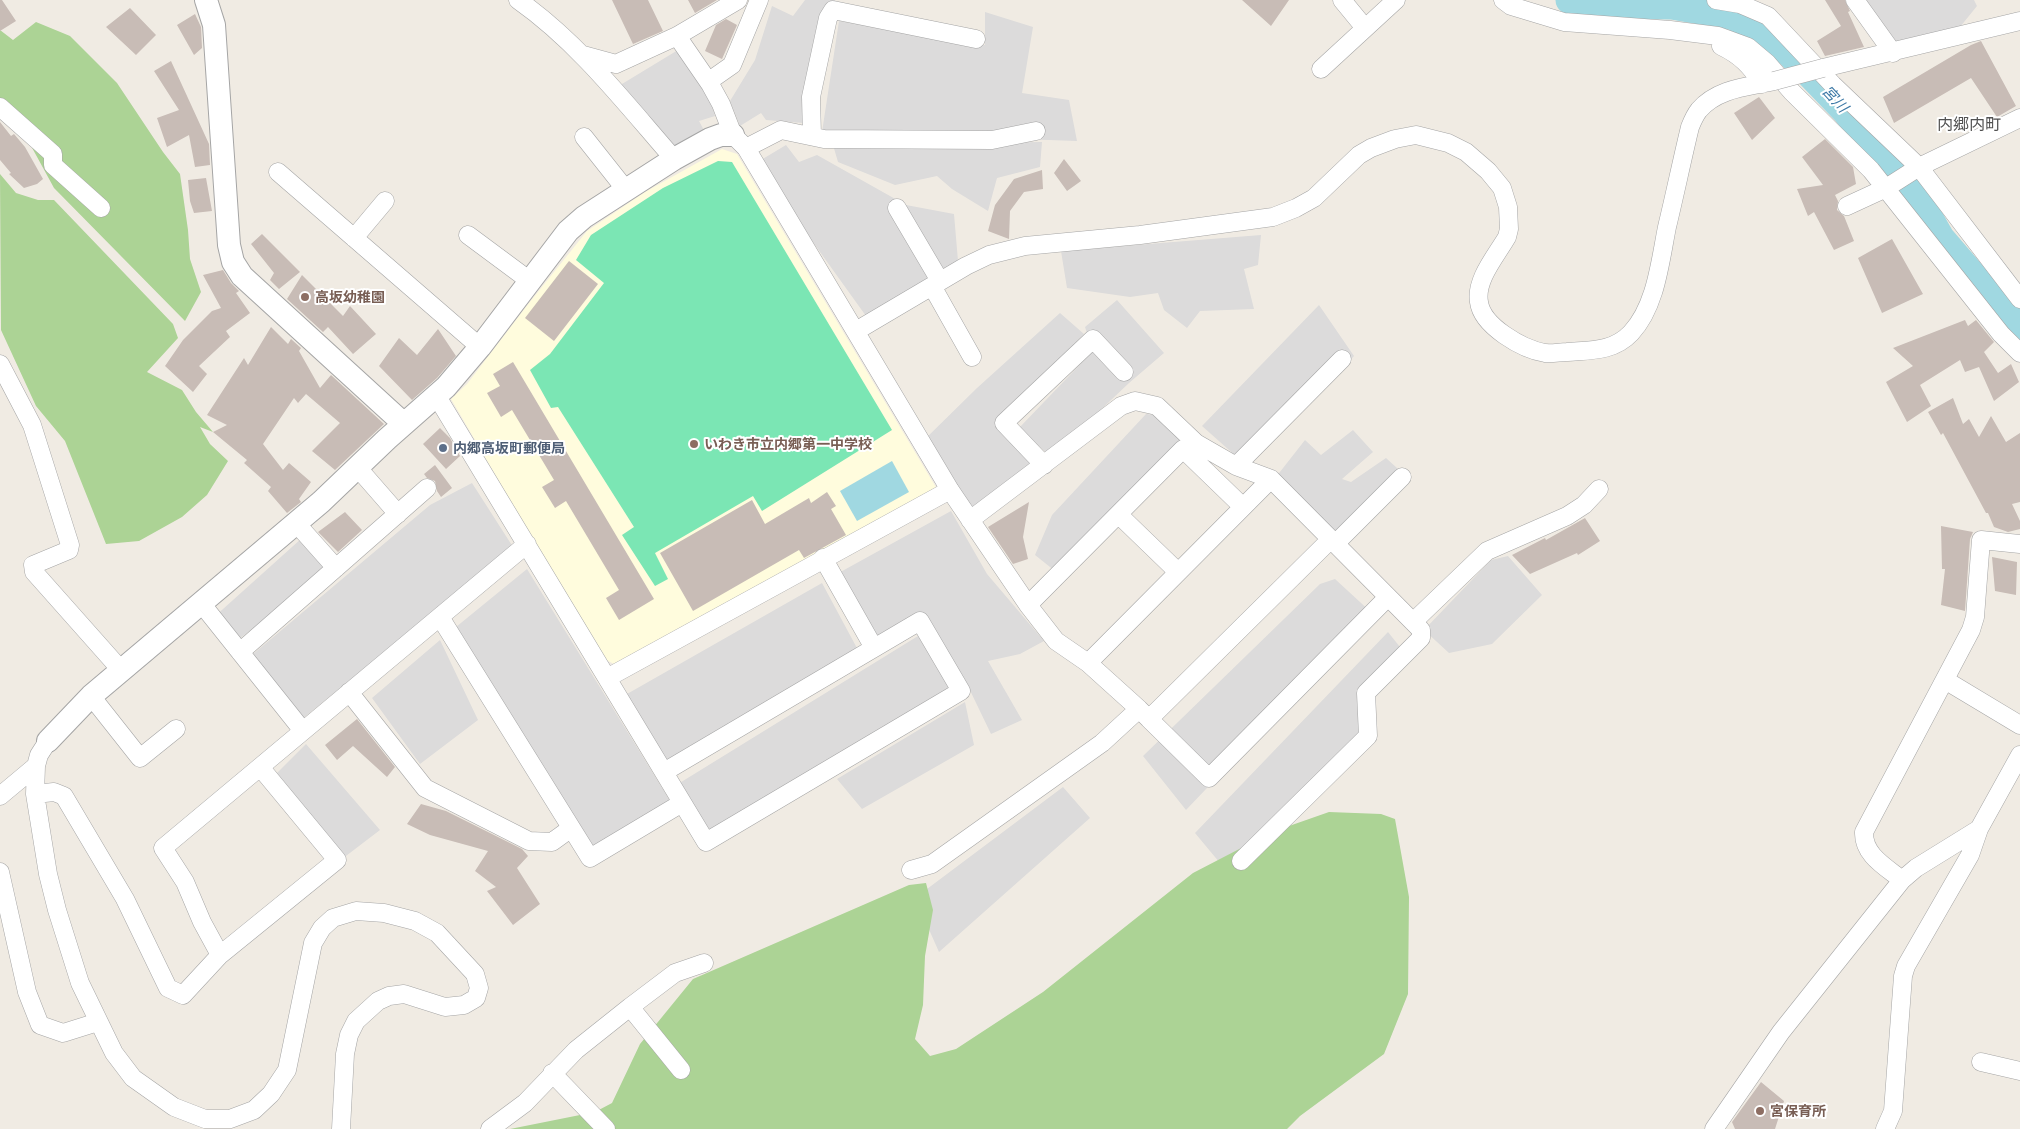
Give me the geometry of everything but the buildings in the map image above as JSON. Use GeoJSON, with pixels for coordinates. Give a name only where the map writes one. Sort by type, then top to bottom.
{"type":"FeatureCollection","features":[{"type":"Feature","properties":{"kind":"street"},"geometry":{"type":"LineString","coordinates":[[206,0],[214,25],[229,245],[233,262],[242,276],[404,424]]}},
{"type":"Feature","properties":{"kind":"street"},"geometry":{"type":"LineString","coordinates":[[518,0],[545,19],[583,55],[674,159]]}},
{"type":"Feature","properties":{"kind":"street"},"geometry":{"type":"LineString","coordinates":[[583,55],[616,64],[677,36],[738,0]]}},
{"type":"Feature","properties":{"kind":"street"},"geometry":{"type":"LineString","coordinates":[[710,84],[712,79],[732,65],[759,0]]}},
{"type":"Feature","properties":{"kind":"street"},"geometry":{"type":"LineString","coordinates":[[1342,0],[1366,28]]}},
{"type":"Feature","properties":{"kind":"street"},"geometry":{"type":"LineString","coordinates":[[1321,69],[1396,0]]}},
{"type":"Feature","properties":{"kind":"street"},"geometry":{"type":"LineString","coordinates":[[1503,0],[1511,6],[1564,22],[1698,33],[1718,36],[1748,47],[1767,63],[1792,92],[1889,187],[1956,279],[2001,334],[2019,349]]}},
{"type":"Feature","properties":{"kind":"street"},"geometry":{"type":"LineString","coordinates":[[1716,0],[1740,4],[1768,16],[1916,169],[2020,299]]}},
{"type":"Feature","properties":{"kind":"street"},"geometry":{"type":"LineString","coordinates":[[1855,0],[1893,52]]}},
{"type":"Feature","properties":{"kind":"street"},"geometry":{"type":"LineString","coordinates":[[812,136],[811,97],[828,18],[833,10],[976,39]]}},
{"type":"Feature","properties":{"kind":"street"},"geometry":{"type":"LineString","coordinates":[[856,331],[988,256],[1025,246],[1140,235],[1273,217],[1296,208],[1314,198],[1359,155],[1371,148],[1395,139],[1416,136],[1448,142],[1466,152],[1488,171],[1502,188],[1508,208],[1509,228],[1507,237],[1483,277],[1478,301],[1482,314],[1490,325],[1522,345],[1545,353],[1602,350],[1615,346],[1631,333],[1645,310],[1655,284],[1690,127],[1698,110],[1710,100],[1730,90],[2020,21]]}},
{"type":"Feature","properties":{"kind":"street"},"geometry":{"type":"LineString","coordinates":[[1698,33],[1737,54],[1768,82]]}},
{"type":"Feature","properties":{"kind":"street"},"geometry":{"type":"LineString","coordinates":[[677,36],[710,84],[739,142],[856,331],[950,490],[1028,605],[1056,641],[1088,663],[1144,714],[1209,778],[1388,597]]}},
{"type":"Feature","properties":{"kind":"street"},"geometry":{"type":"LineString","coordinates":[[0,108],[53,154],[53,166],[100,208]]}},
{"type":"Feature","properties":{"kind":"street"},"geometry":{"type":"LineString","coordinates":[[1847,206],[1889,187],[1916,169],[2020,118]]}},
{"type":"Feature","properties":{"kind":"street"},"geometry":{"type":"LineString","coordinates":[[341,1129],[345,1054],[349,1035],[356,1021],[378,1001],[389,996],[404,994],[445,1007],[464,1005],[476,998],[479,988],[475,974],[437,933],[415,921],[384,912],[356,911],[332,918],[322,928],[313,943],[287,1070],[271,1094],[254,1110],[230,1118],[205,1119],[174,1107],[133,1078],[114,1053],[80,983],[57,910],[48,874],[35,794],[36,766],[39,755],[48,741],[91,696],[321,502],[436,395],[461,370],[480,347],[568,231],[584,217],[674,159],[721,135],[739,142],[781,130],[824,139],[992,140],[1036,131]]}},
{"type":"Feature","properties":{"kind":"street"},"geometry":{"type":"LineString","coordinates":[[584,137],[626,190]]}},
{"type":"Feature","properties":{"kind":"street"},"geometry":{"type":"LineString","coordinates":[[278,172],[480,347]]}},
{"type":"Feature","properties":{"kind":"street"},"geometry":{"type":"LineString","coordinates":[[354,238],[385,201]]}},
{"type":"Feature","properties":{"kind":"street"},"geometry":{"type":"LineString","coordinates":[[897,208],[972,357]]}},
{"type":"Feature","properties":{"kind":"street"},"geometry":{"type":"LineString","coordinates":[[468,235],[530,281]]}},
{"type":"Feature","properties":{"kind":"street"},"geometry":{"type":"LineString","coordinates":[[1044,465],[1004,424],[1093,339],[1124,372]]}},
{"type":"Feature","properties":{"kind":"street"},"geometry":{"type":"LineString","coordinates":[[1236,466],[1342,359]]}},
{"type":"Feature","properties":{"kind":"street"},"geometry":{"type":"LineString","coordinates":[[0,364],[32,425],[70,545],[69,550],[33,564],[34,572],[121,670]]}},
{"type":"Feature","properties":{"kind":"street"},"geometry":{"type":"LineString","coordinates":[[436,395],[706,842],[961,691],[920,621],[664,772]]}},
{"type":"Feature","properties":{"kind":"street"},"geometry":{"type":"LineString","coordinates":[[970,520],[1121,406],[1135,400],[1157,406],[1196,442],[1236,466],[1271,479],[1421,630],[1421,638],[1366,693],[1368,736],[1241,861]]}},
{"type":"Feature","properties":{"kind":"street"},"geometry":{"type":"LineString","coordinates":[[1028,605],[1183,449],[1243,507]]}},
{"type":"Feature","properties":{"kind":"street"},"geometry":{"type":"LineString","coordinates":[[357,467],[398,514]]}},
{"type":"Feature","properties":{"kind":"street"},"geometry":{"type":"LineString","coordinates":[[910,870],[932,864],[1144,714],[1402,478]]}},
{"type":"Feature","properties":{"kind":"street"},"geometry":{"type":"LineString","coordinates":[[1088,663],[1271,479]]}},
{"type":"Feature","properties":{"kind":"street"},"geometry":{"type":"LineString","coordinates":[[240,652],[427,488]]}},
{"type":"Feature","properties":{"kind":"street"},"geometry":{"type":"LineString","coordinates":[[1413,622],[1487,551],[1567,516],[1600,489]]}},
{"type":"Feature","properties":{"kind":"street"},"geometry":{"type":"LineString","coordinates":[[607,678],[950,490]]}},
{"type":"Feature","properties":{"kind":"street"},"geometry":{"type":"LineString","coordinates":[[1118,515],[1178,572]]}},
{"type":"Feature","properties":{"kind":"street"},"geometry":{"type":"LineString","coordinates":[[296,523],[336,568]]}},
{"type":"Feature","properties":{"kind":"street"},"geometry":{"type":"LineString","coordinates":[[1902,880],[1867,851],[1864,843],[1864,832],[1971,630],[1975,617],[1981,540],[2020,544]]}},
{"type":"Feature","properties":{"kind":"street"},"geometry":{"type":"LineString","coordinates":[[220,955],[202,922],[185,882],[163,848],[526,544]]}},
{"type":"Feature","properties":{"kind":"street"},"geometry":{"type":"LineString","coordinates":[[823,558],[874,648]]}},
{"type":"Feature","properties":{"kind":"street"},"geometry":{"type":"LineString","coordinates":[[201,603],[303,731]]}},
{"type":"Feature","properties":{"kind":"street"},"geometry":{"type":"LineString","coordinates":[[440,617],[570,829],[590,858],[682,803]]}},
{"type":"Feature","properties":{"kind":"street"},"geometry":{"type":"LineString","coordinates":[[1945,680],[2020,725]]}},
{"type":"Feature","properties":{"kind":"street"},"geometry":{"type":"LineString","coordinates":[[349,692],[425,788],[530,841],[552,842],[570,829]]}},
{"type":"Feature","properties":{"kind":"street"},"geometry":{"type":"LineString","coordinates":[[91,696],[140,758],[176,729]]}},
{"type":"Feature","properties":{"kind":"street"},"geometry":{"type":"LineString","coordinates":[[1885,1129],[1893,1111],[1903,976],[1906,966],[1970,855],[1979,829],[2020,755]]}},
{"type":"Feature","properties":{"kind":"street"},"geometry":{"type":"LineString","coordinates":[[0,796],[36,766]]}},
{"type":"Feature","properties":{"kind":"street"},"geometry":{"type":"LineString","coordinates":[[35,794],[54,792],[64,796],[125,899],[168,988],[183,995],[220,955],[337,860],[260,767]]}},
{"type":"Feature","properties":{"kind":"street"},"geometry":{"type":"LineString","coordinates":[[1714,1129],[1781,1032],[1902,880],[1916,868],[1979,829]]}},
{"type":"Feature","properties":{"kind":"street"},"geometry":{"type":"LineString","coordinates":[[0,872],[27,992],[40,1025],[63,1033],[98,1022]]}},
{"type":"Feature","properties":{"kind":"street"},"geometry":{"type":"LineString","coordinates":[[497,1127],[525,1103],[576,1050],[630,1007],[675,973],[704,963]]}},
{"type":"Feature","properties":{"kind":"street"},"geometry":{"type":"LineString","coordinates":[[630,1007],[681,1070]]}},
{"type":"Feature","properties":{"kind":"street"},"geometry":{"type":"LineString","coordinates":[[1981,1062],[2020,1071]]}},
{"type":"Feature","properties":{"kind":"street"},"geometry":{"type":"LineString","coordinates":[[552,1074],[606,1129]]}},
{"type":"Feature","properties":{"kind":"shaded area"},"geometry":{"type":"Polygon","coordinates":[[[805,0],[835,0],[811,104],[803,123],[766,120],[761,113],[740,126],[730,101],[755,60],[772,6],[793,16],[805,0]]]}},
{"type":"Feature","properties":{"kind":"shaded area"},"geometry":{"type":"Polygon","coordinates":[[[1862,0],[1974,0],[1977,6],[1960,27],[1893,43],[1862,0]]]}},
{"type":"Feature","properties":{"kind":"shaded area"},"geometry":{"type":"Polygon","coordinates":[[[985,12],[1033,27],[1022,93],[1069,100],[1077,141],[822,132],[839,21],[985,45],[985,12]]]}},
{"type":"Feature","properties":{"kind":"shaded area"},"geometry":{"type":"Polygon","coordinates":[[[678,50],[706,85],[715,116],[699,121],[707,136],[677,149],[617,87],[678,50]]]}},
{"type":"Feature","properties":{"kind":"shaded area"},"geometry":{"type":"Polygon","coordinates":[[[1042,142],[1040,167],[997,178],[988,211],[952,189],[937,176],[895,185],[838,162],[833,145],[1042,142]]]}},
{"type":"Feature","properties":{"kind":"shaded area"},"geometry":{"type":"Polygon","coordinates":[[[786,145],[799,162],[817,155],[906,205],[954,214],[958,261],[866,316],[756,163],[786,145]]]}},
{"type":"Feature","properties":{"kind":"shaded area","name":"いわき市立内郷第一中学校"},"geometry":{"type":"Polygon","coordinates":[[[722,149],[737,154],[937,489],[616,665],[602,658],[451,399],[467,384],[587,231],[645,192],[722,149]]]}},
{"type":"Feature","properties":{"kind":"shaded area"},"geometry":{"type":"Polygon","coordinates":[[[1261,235],[1258,265],[1244,269],[1254,309],[1200,311],[1187,328],[1164,310],[1158,293],[1130,297],[1067,288],[1061,251],[1261,235]]]}},
{"type":"Feature","properties":{"kind":"shaded area"},"geometry":{"type":"Polygon","coordinates":[[[1117,300],[1164,353],[1129,383],[1051,457],[1019,428],[1093,351],[1085,327],[1117,300]]]}},
{"type":"Feature","properties":{"kind":"shaded area"},"geometry":{"type":"Polygon","coordinates":[[[1319,305],[1354,356],[1247,466],[1202,426],[1319,305]]]}},
{"type":"Feature","properties":{"kind":"shaded area"},"geometry":{"type":"Polygon","coordinates":[[[1060,313],[1084,334],[999,422],[1037,464],[974,515],[922,442],[977,388],[1060,313]]]}},
{"type":"Feature","properties":{"kind":"shaded area"},"geometry":{"type":"Polygon","coordinates":[[[1146,414],[1168,416],[1190,438],[1060,575],[1035,555],[1052,515],[1146,414]]]}},
{"type":"Feature","properties":{"kind":"shaded area"},"geometry":{"type":"Polygon","coordinates":[[[1353,430],[1373,452],[1342,479],[1351,482],[1386,458],[1408,478],[1341,541],[1276,477],[1305,440],[1321,455],[1353,430]]]}},
{"type":"Feature","properties":{"kind":"shaded area"},"geometry":{"type":"Polygon","coordinates":[[[472,483],[513,547],[296,724],[246,660],[430,505],[472,483]]]}},
{"type":"Feature","properties":{"kind":"shaded area"},"geometry":{"type":"Polygon","coordinates":[[[951,511],[987,574],[1044,641],[1020,654],[988,661],[1022,720],[991,734],[965,680],[925,620],[871,643],[835,575],[951,511]]]}},
{"type":"Feature","properties":{"kind":"shaded area"},"geometry":{"type":"Polygon","coordinates":[[[302,538],[324,563],[323,575],[235,642],[213,618],[302,538]]]}},
{"type":"Feature","properties":{"kind":"shaded area"},"geometry":{"type":"Polygon","coordinates":[[[1508,556],[1542,595],[1492,644],[1449,653],[1424,630],[1491,560],[1508,556]]]}},
{"type":"Feature","properties":{"kind":"shaded area"},"geometry":{"type":"Polygon","coordinates":[[[527,569],[672,804],[590,851],[456,627],[527,569]]]}},
{"type":"Feature","properties":{"kind":"shaded area"},"geometry":{"type":"Polygon","coordinates":[[[1335,579],[1373,614],[1186,810],[1143,756],[1320,584],[1335,579]]]}},
{"type":"Feature","properties":{"kind":"shaded area"},"geometry":{"type":"Polygon","coordinates":[[[822,583],[858,650],[669,765],[627,694],[822,583]]]}},
{"type":"Feature","properties":{"kind":"shaded area"},"geometry":{"type":"Polygon","coordinates":[[[1388,632],[1404,652],[1357,697],[1361,739],[1225,869],[1195,833],[1388,632]]]}},
{"type":"Feature","properties":{"kind":"shaded area"},"geometry":{"type":"Polygon","coordinates":[[[918,636],[953,690],[711,836],[678,784],[918,636]]]}},
{"type":"Feature","properties":{"kind":"shaded area"},"geometry":{"type":"Polygon","coordinates":[[[440,640],[478,720],[420,764],[372,698],[440,640]]]}},
{"type":"Feature","properties":{"kind":"shaded area"},"geometry":{"type":"Polygon","coordinates":[[[965,702],[974,745],[862,809],[837,779],[965,702]]]}},
{"type":"Feature","properties":{"kind":"shaded area"},"geometry":{"type":"Polygon","coordinates":[[[306,744],[380,830],[342,859],[277,773],[306,744]]]}},
{"type":"Feature","properties":{"kind":"shaded area"},"geometry":{"type":"Polygon","coordinates":[[[1063,787],[1090,818],[939,952],[915,898],[1063,787]]]}},
{"type":"Feature","properties":{"kind":"green space"},"geometry":{"type":"Polygon","coordinates":[[[36,22],[70,36],[117,83],[180,174],[190,259],[201,292],[185,321],[54,188],[12,111],[0,98],[0,30],[13,40],[36,22]]]}},
{"type":"Feature","properties":{"kind":"green space"},"geometry":{"type":"Polygon","coordinates":[[[718,161],[732,162],[892,430],[762,511],[753,496],[655,553],[668,579],[655,586],[622,535],[634,527],[558,407],[551,408],[530,370],[550,354],[604,283],[576,260],[591,235],[663,188],[718,161]]]}},
{"type":"Feature","properties":{"kind":"green space"},"geometry":{"type":"Polygon","coordinates":[[[0,174],[16,193],[38,200],[54,200],[173,324],[178,338],[147,372],[182,390],[196,412],[213,432],[200,427],[210,444],[228,461],[207,495],[182,517],[139,541],[106,544],[65,441],[36,406],[1,330],[0,174]]]}},
{"type":"Feature","properties":{"kind":"green space"},"geometry":{"type":"Polygon","coordinates":[[[1329,812],[1381,814],[1395,819],[1409,897],[1408,994],[1384,1054],[1300,1116],[1287,1129],[510,1129],[595,1112],[612,1103],[640,1044],[693,979],[909,885],[926,883],[933,910],[925,956],[923,1005],[915,1039],[930,1056],[956,1049],[1043,992],[1193,873],[1272,832],[1329,812]]]}},
{"type":"Feature","properties":{"kind":"water"},"geometry":{"type":"Polygon","coordinates":[[[892,461],[909,492],[857,521],[840,491],[892,461]]]}},
{"type":"Feature","properties":{"kind":"waterway","name":"宮川"},"geometry":{"type":"LineString","coordinates":[[1570,0],[1584,4],[1672,5],[1734,16],[1790,53],[1847,112],[1927,215],[1940,238],[2020,331]]}},
{"type":"Feature","properties":{"kind":"place","name":"高坂幼稚園"},"geometry":{"type":"Point","coordinates":[305,297]}},
{"type":"Feature","properties":{"kind":"place","name":"いわき市立内郷第一中学校"},"geometry":{"type":"Point","coordinates":[694,444]}},
{"type":"Feature","properties":{"kind":"place","name":"内郷高坂町郵便局"},"geometry":{"type":"Point","coordinates":[443,448]}},
{"type":"Feature","properties":{"kind":"place","name":"宮保育所"},"geometry":{"type":"Point","coordinates":[1760,1111]}},
{"type":"Feature","properties":{"kind":"district","name":"内郷内町"},"geometry":{"type":"Point","coordinates":[1969,125]}}]}
